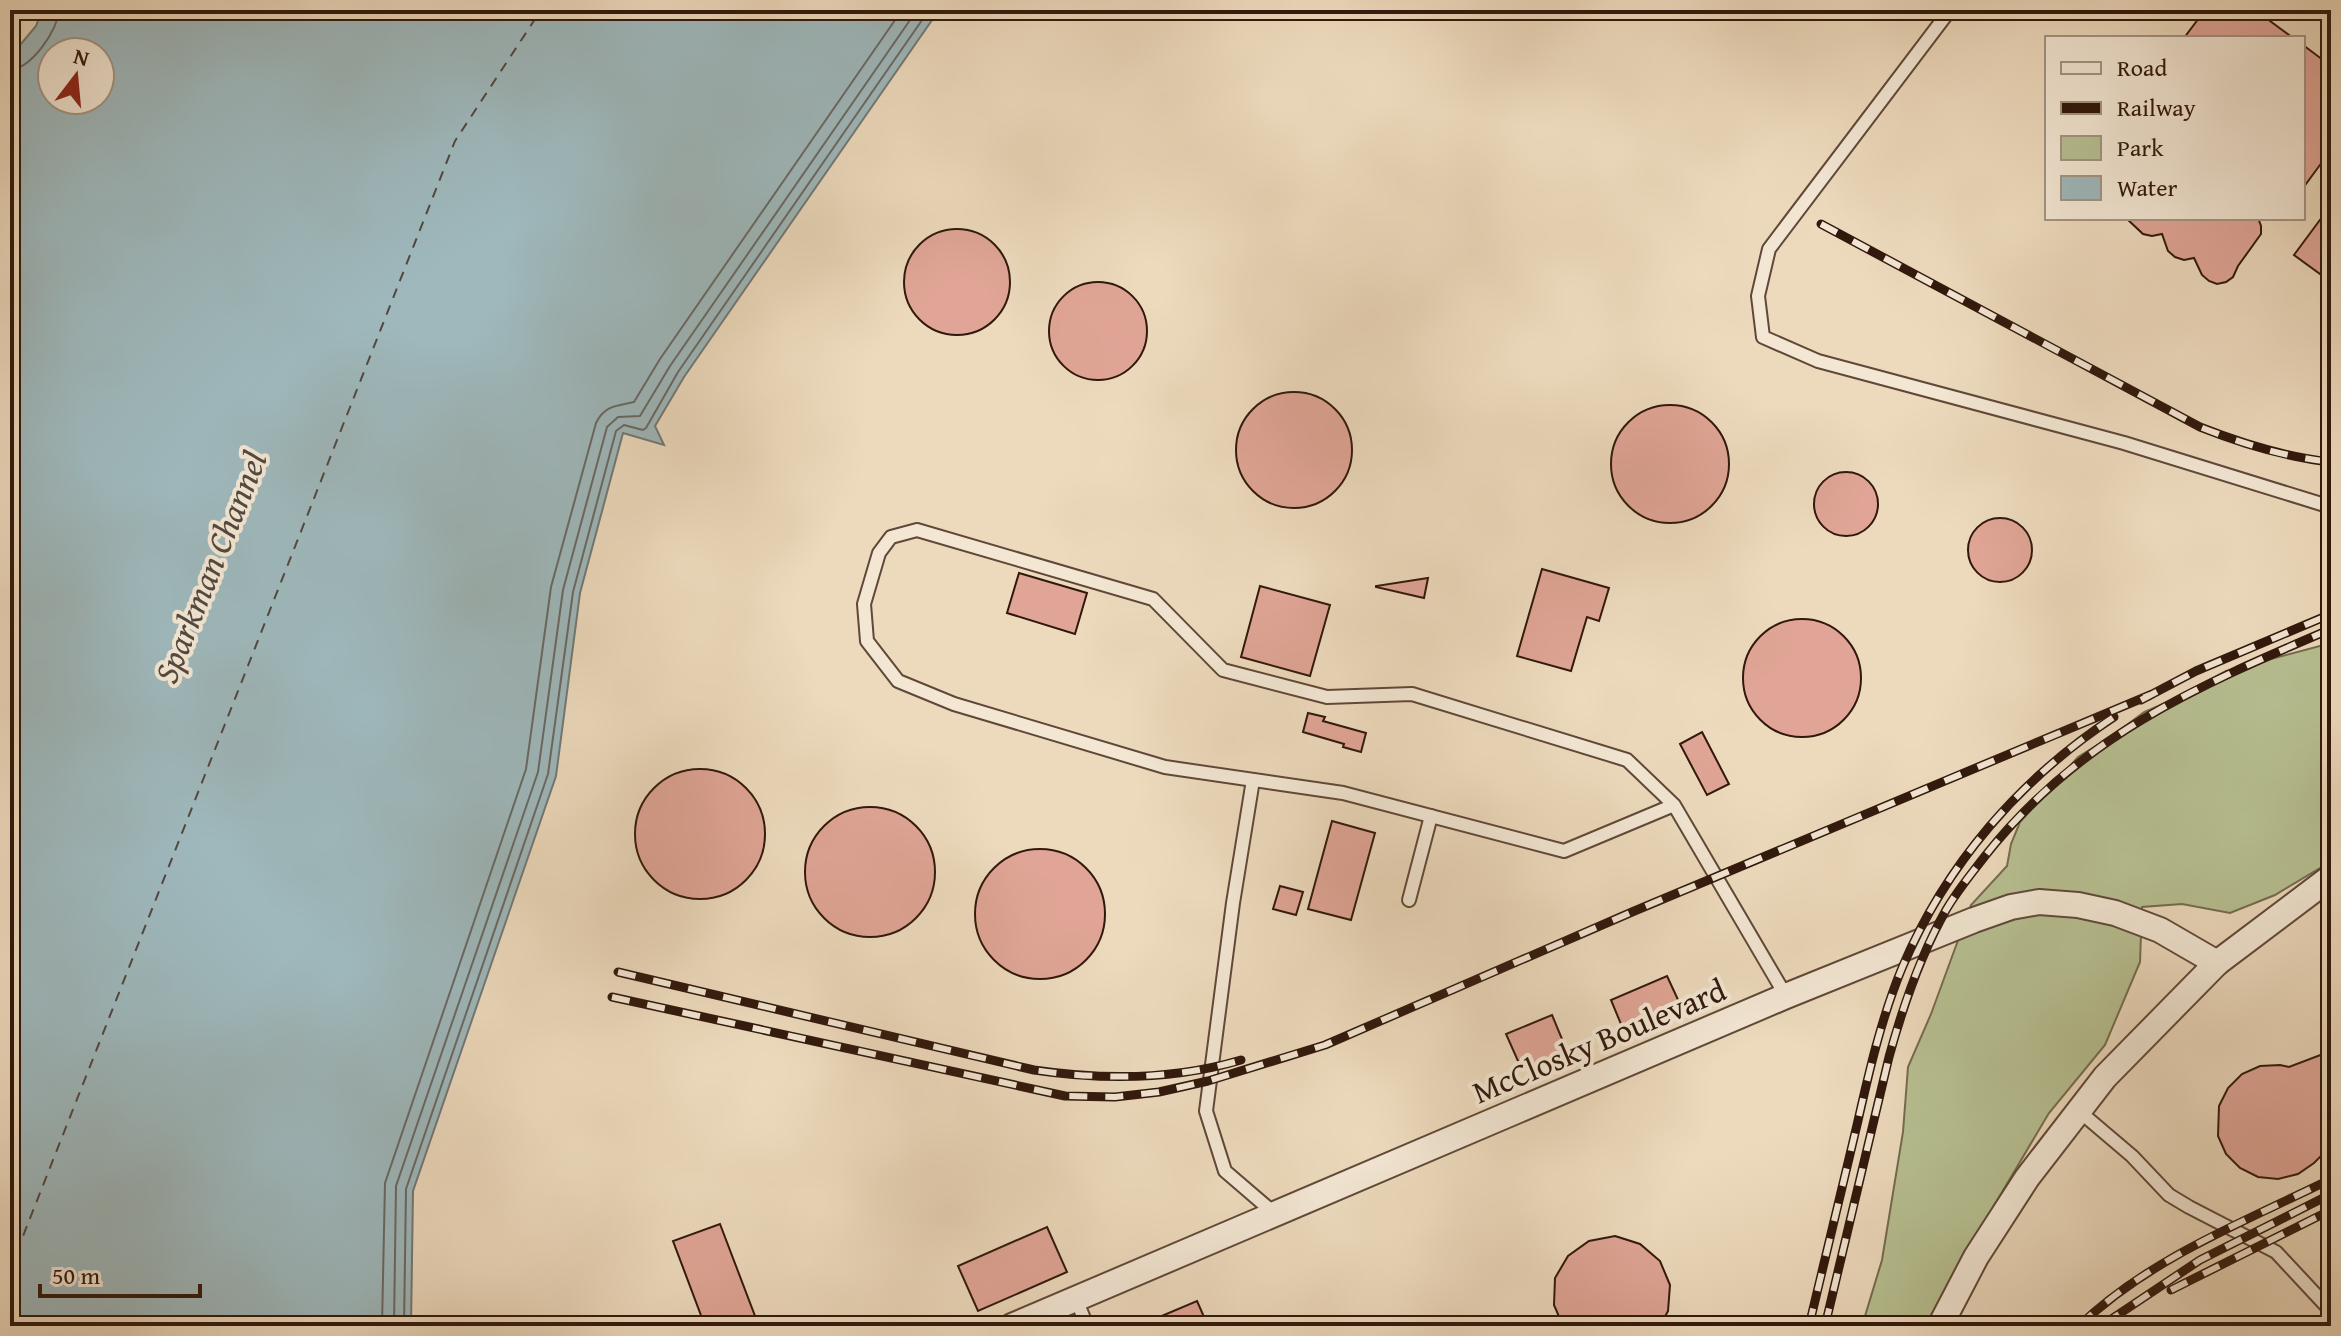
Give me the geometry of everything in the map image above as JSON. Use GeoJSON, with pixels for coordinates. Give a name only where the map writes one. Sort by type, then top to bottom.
{"type":"FeatureCollection","features":[{"type":"Feature","properties":{"kind":"street"},"geometry":{"type":"LineString","coordinates":[[1940,1326],[1976,1257],[2027,1178],[2105,1077],[2217,963],[2331,877]]}},
{"type":"Feature","properties":{"kind":"street","name":"McClosky Boulevard"},"geometry":{"type":"LineString","coordinates":[[1020,1324],[1786,996],[2011,907],[2039,902],[2078,905],[2115,913],[2160,930],[2217,963]]}},
{"type":"Feature","properties":{"kind":"lane"},"geometry":{"type":"LineString","coordinates":[[1950,10],[1769,249],[1758,296],[1763,337],[1818,361],[2124,443],[2331,507]]}},
{"type":"Feature","properties":{"kind":"lane"},"geometry":{"type":"LineString","coordinates":[[1674,805],[1564,851],[1343,793],[1165,767],[954,704],[898,681],[867,641],[864,604],[879,553],[891,537],[917,530],[1153,599],[1223,670],[1327,697],[1412,694],[1627,760],[1674,805],[1786,996]]}},
{"type":"Feature","properties":{"kind":"lane"},"geometry":{"type":"LineString","coordinates":[[1253,780],[1233,903],[1206,1111],[1225,1171],[1275,1214]]}},
{"type":"Feature","properties":{"kind":"lane"},"geometry":{"type":"LineString","coordinates":[[1409,900],[1431,816]]}},
{"type":"Feature","properties":{"kind":"lane"},"geometry":{"type":"LineString","coordinates":[[2079,1111],[2132,1156],[2169,1195],[2276,1252],[2331,1311]]}},
{"type":"Feature","properties":{"kind":"lane"},"geometry":{"type":"LineString","coordinates":[[1076,1299],[1087,1326]]}},
{"type":"Feature","properties":{"kind":"green space"},"geometry":{"type":"Polygon","coordinates":[[[2331,643],[2331,858],[2325,865],[2275,895],[2230,913],[2182,904],[2142,907],[2140,962],[2105,1045],[2049,1113],[1979,1231],[1929,1326],[1862,1326],[1882,1260],[1903,1132],[1908,1067],[1971,905],[2007,866],[2020,822],[2078,757],[2144,712],[2226,671],[2331,643]]]}},
{"type":"Feature","properties":{"kind":"water","name":"Sparkman Channel"},"geometry":{"type":"Polygon","coordinates":[[[42,10],[939,10],[684,377],[655,426],[664,445],[623,433],[580,593],[556,776],[413,1191],[411,1326],[10,1326],[10,57],[36,26],[42,10]]]}},
{"type":"Feature","properties":{"kind":"building"},"geometry":{"type":"Polygon","coordinates":[[[2205,10],[2255,10],[2290,36],[2186,36],[2205,10]]]}},
{"type":"Feature","properties":{"kind":"building"},"geometry":{"type":"Polygon","coordinates":[[[2305,46],[2331,66],[2331,150],[2305,185],[2305,46]]]}},
{"type":"Feature","properties":{"kind":"building"},"geometry":{"type":"Polygon","coordinates":[[[2331,205],[2331,282],[2294,255],[2331,205]]]}},
{"type":"Feature","properties":{"kind":"building"},"geometry":{"type":"Polygon","coordinates":[[[2128,220],[2259,220],[2261,226],[2261,234],[2233,277],[2217,284],[2202,275],[2194,258],[2184,260],[2168,251],[2162,234],[2143,234],[2128,220]]]}},
{"type":"Feature","properties":{"kind":"building"},"geometry":{"type":"Polygon","coordinates":[[[957,229],[977,233],[994,245],[1006,262],[1010,282],[1006,302],[994,319],[977,331],[957,335],[937,331],[920,319],[908,302],[904,282],[908,262],[920,245],[937,233],[957,229]]]}},
{"type":"Feature","properties":{"kind":"building"},"geometry":{"type":"Polygon","coordinates":[[[1098,282],[1125,290],[1139,304],[1147,331],[1139,358],[1125,372],[1098,380],[1071,372],[1057,358],[1049,331],[1057,304],[1071,290],[1098,282]]]}},
{"type":"Feature","properties":{"kind":"building"},"geometry":{"type":"Polygon","coordinates":[[[1294,392],[1316,396],[1335,409],[1348,428],[1352,450],[1348,472],[1335,491],[1316,504],[1294,508],[1272,504],[1253,491],[1240,472],[1236,450],[1240,428],[1253,409],[1272,396],[1294,392]]]}},
{"type":"Feature","properties":{"kind":"building"},"geometry":{"type":"Polygon","coordinates":[[[1670,405],[1693,409],[1712,422],[1725,441],[1729,464],[1725,487],[1712,506],[1693,519],[1670,523],[1647,519],[1628,506],[1615,487],[1611,464],[1615,441],[1628,422],[1647,409],[1670,405]]]}},
{"type":"Feature","properties":{"kind":"building"},"geometry":{"type":"Polygon","coordinates":[[[1840,472],[1852,472],[1869,481],[1876,492],[1876,516],[1869,527],[1852,536],[1840,536],[1828,531],[1819,522],[1814,510],[1814,498],[1819,486],[1828,477],[1840,472]]]}},
{"type":"Feature","properties":{"kind":"building"},"geometry":{"type":"Polygon","coordinates":[[[1994,518],[2006,518],[2023,527],[2030,538],[2030,562],[2023,573],[2006,582],[1994,582],[1982,577],[1973,568],[1968,556],[1968,544],[1973,532],[1982,523],[1994,518]]]}},
{"type":"Feature","properties":{"kind":"building"},"geometry":{"type":"Polygon","coordinates":[[[1542,569],[1609,588],[1599,621],[1587,617],[1571,671],[1517,656],[1542,569]]]}},
{"type":"Feature","properties":{"kind":"building"},"geometry":{"type":"Polygon","coordinates":[[[1019,573],[1087,593],[1075,634],[1007,613],[1019,573]]]}},
{"type":"Feature","properties":{"kind":"building"},"geometry":{"type":"Polygon","coordinates":[[[1428,578],[1424,598],[1376,587],[1376,586],[1428,578]]]}},
{"type":"Feature","properties":{"kind":"building"},"geometry":{"type":"Polygon","coordinates":[[[1260,586],[1330,605],[1310,676],[1241,657],[1260,586]]]}},
{"type":"Feature","properties":{"kind":"building"},"geometry":{"type":"Polygon","coordinates":[[[1802,619],[1825,623],[1844,636],[1857,655],[1861,678],[1857,701],[1844,720],[1825,733],[1802,737],[1779,733],[1760,720],[1747,701],[1743,678],[1747,655],[1760,636],[1779,623],[1802,619]]]}},
{"type":"Feature","properties":{"kind":"building"},"geometry":{"type":"Polygon","coordinates":[[[1308,713],[1325,717],[1323,721],[1366,733],[1361,752],[1303,732],[1308,713]]]}},
{"type":"Feature","properties":{"kind":"building"},"geometry":{"type":"Polygon","coordinates":[[[1702,732],[1729,784],[1707,795],[1680,744],[1702,732]]]}},
{"type":"Feature","properties":{"kind":"building"},"geometry":{"type":"Polygon","coordinates":[[[700,769],[725,774],[746,788],[760,809],[765,834],[760,859],[746,880],[725,894],[700,899],[675,894],[654,880],[640,859],[635,834],[640,809],[654,788],[675,774],[700,769]]]}},
{"type":"Feature","properties":{"kind":"building"},"geometry":{"type":"Polygon","coordinates":[[[870,807],[895,812],[916,826],[930,847],[935,872],[930,897],[916,918],[895,932],[870,937],[845,932],[824,918],[810,897],[805,872],[810,847],[824,826],[845,812],[870,807]]]}},
{"type":"Feature","properties":{"kind":"building"},"geometry":{"type":"Polygon","coordinates":[[[1332,821],[1375,833],[1351,920],[1308,909],[1332,821]]]}},
{"type":"Feature","properties":{"kind":"building"},"geometry":{"type":"Polygon","coordinates":[[[1040,849],[1065,854],[1086,868],[1100,889],[1105,914],[1100,939],[1086,960],[1065,974],[1040,979],[1015,974],[994,960],[980,939],[975,914],[980,889],[994,868],[1015,854],[1040,849]]]}},
{"type":"Feature","properties":{"kind":"building"},"geometry":{"type":"Polygon","coordinates":[[[1280,886],[1303,892],[1296,915],[1273,909],[1280,886]]]}},
{"type":"Feature","properties":{"kind":"building"},"geometry":{"type":"Polygon","coordinates":[[[1667,976],[1680,1004],[1623,1029],[1611,1000],[1667,976]]]}},
{"type":"Feature","properties":{"kind":"building"},"geometry":{"type":"Polygon","coordinates":[[[1552,1015],[1567,1051],[1522,1070],[1506,1034],[1552,1015]]]}},
{"type":"Feature","properties":{"kind":"building"},"geometry":{"type":"Polygon","coordinates":[[[2331,1051],[2331,1138],[2321,1156],[2298,1174],[2278,1179],[2258,1177],[2240,1168],[2226,1154],[2218,1136],[2219,1106],[2228,1088],[2242,1074],[2260,1066],[2289,1067],[2331,1051]]]}},
{"type":"Feature","properties":{"kind":"building"},"geometry":{"type":"Polygon","coordinates":[[[720,1224],[755,1316],[728,1326],[705,1326],[673,1241],[720,1224]]]}},
{"type":"Feature","properties":{"kind":"building"},"geometry":{"type":"Polygon","coordinates":[[[1047,1227],[1067,1272],[978,1311],[958,1266],[1047,1227]]]}},
{"type":"Feature","properties":{"kind":"building"},"geometry":{"type":"Polygon","coordinates":[[[1615,1236],[1640,1244],[1660,1261],[1670,1285],[1668,1311],[1660,1326],[1563,1326],[1554,1305],[1555,1278],[1568,1256],[1589,1241],[1615,1236]]]}},
{"type":"Feature","properties":{"kind":"building"},"geometry":{"type":"Polygon","coordinates":[[[1197,1301],[1208,1326],[1138,1326],[1197,1301]]]}},
{"type":"Feature","properties":{"kind":"ferry route"},"geometry":{"type":"LineString","coordinates":[[10,1269],[455,141],[541,10]]}},
{"type":"Feature","properties":{"kind":"railway"},"geometry":{"type":"LineString","coordinates":[[1821,224],[2200,427],[2264,449],[2331,462]]}},
{"type":"Feature","properties":{"kind":"railway"},"geometry":{"type":"LineString","coordinates":[[2141,700],[2196,671],[2331,614]]}},
{"type":"Feature","properties":{"kind":"railway"},"geometry":{"type":"LineString","coordinates":[[1825,1326],[1900,1019],[1928,945],[1960,889],[2021,814],[2100,747],[2187,695],[2331,629]]}},
{"type":"Feature","properties":{"kind":"railway"},"geometry":{"type":"LineString","coordinates":[[612,997],[1065,1096],[1115,1097],[1159,1092],[1208,1081],[1325,1045],[1632,912],[2150,695]]}},
{"type":"Feature","properties":{"kind":"railway"},"geometry":{"type":"LineString","coordinates":[[1809,1326],[1876,1046],[1902,968],[1920,930],[1964,859],[2017,796],[2080,741],[2114,717]]}},
{"type":"Feature","properties":{"kind":"railway"},"geometry":{"type":"LineString","coordinates":[[618,972],[1034,1070],[1112,1077],[1164,1075],[1241,1060]]}},
{"type":"Feature","properties":{"kind":"railway"},"geometry":{"type":"LineString","coordinates":[[2079,1326],[2136,1280],[2167,1261],[2331,1179]]}},
{"type":"Feature","properties":{"kind":"railway"},"geometry":{"type":"LineString","coordinates":[[2104,1324],[2200,1260],[2331,1194]]}},
{"type":"Feature","properties":{"kind":"railway"},"geometry":{"type":"LineString","coordinates":[[2171,1290],[2331,1210]]}}]}
